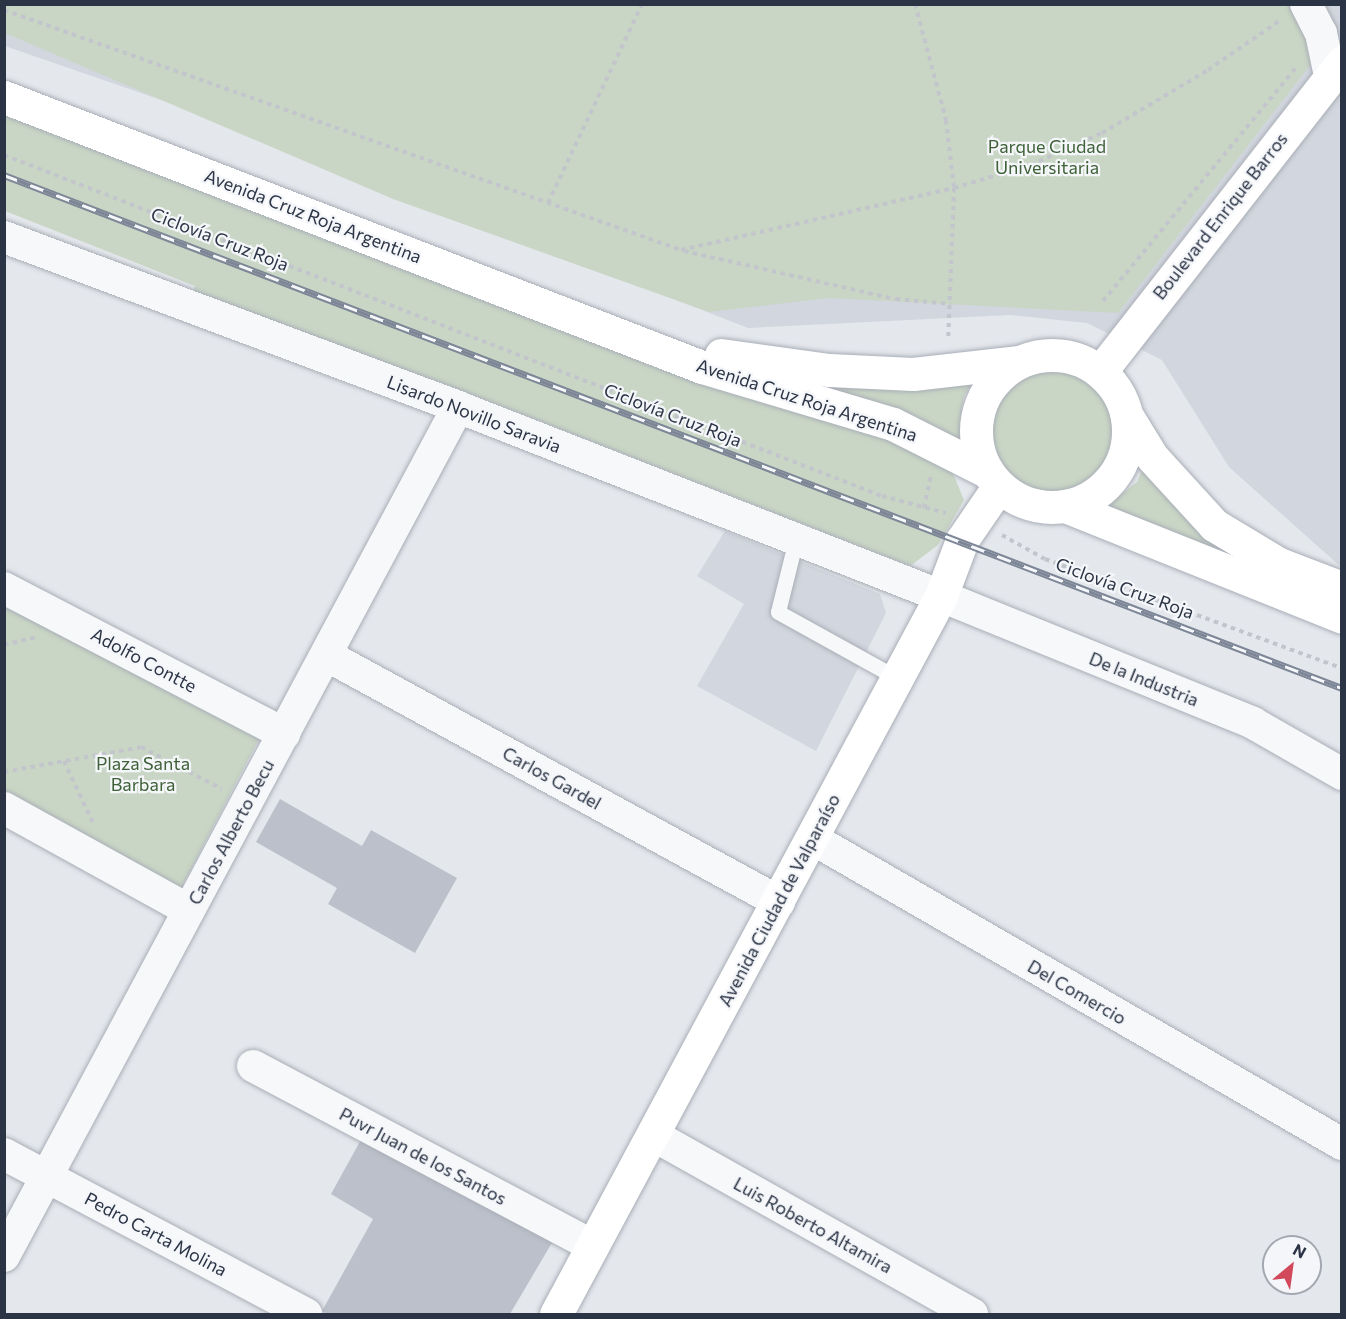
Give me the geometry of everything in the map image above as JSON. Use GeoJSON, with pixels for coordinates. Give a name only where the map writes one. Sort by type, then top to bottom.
{"type":"FeatureCollection","features":[{"type":"Feature","properties":{"kind":"main road","name":"Boulevard Enrique Barros"},"geometry":{"type":"LineString","coordinates":[[1100,372],[1336,69]]}},
{"type":"Feature","properties":{"kind":"main road","name":"Avenida Cruz Roja Argentina"},"geometry":{"type":"LineString","coordinates":[[4,97],[702,367],[893,424],[994,479]]}},
{"type":"Feature","properties":{"kind":"main road","name":"Avenida Cruz Roja Argentina"},"geometry":{"type":"LineString","coordinates":[[622,336],[745,360],[829,370],[913,374],[1022,361]]}},
{"type":"Feature","properties":{"kind":"main road"},"geometry":{"type":"LineString","coordinates":[[1127,416],[1126,450],[1110,482],[1081,502],[1065,506],[1029,504],[994,479],[976,441],[979,409],[995,380],[1022,361],[1054,355],[1079,360],[1100,372],[1122,399],[1127,416],[1152,457],[1214,525],[1279,564],[1341,588]]}},
{"type":"Feature","properties":{"kind":"main road","name":"Avenida Ciudad de Valparaíso"},"geometry":{"type":"LineString","coordinates":[[556,1314],[813,839],[941,596],[962,540],[976,519],[994,479]]}},
{"type":"Feature","properties":{"kind":"main road"},"geometry":{"type":"LineString","coordinates":[[1065,506],[1341,617]]}},
{"type":"Feature","properties":{"kind":"street"},"geometry":{"type":"LineString","coordinates":[[1294,11],[1321,33],[1336,69]]}},
{"type":"Feature","properties":{"kind":"street","name":"Lisardo Novillo Saravia"},"geometry":{"type":"LineString","coordinates":[[8,246],[458,407],[941,596]]}},
{"type":"Feature","properties":{"kind":"street","name":"Carlos Alberto Becu"},"geometry":{"type":"LineString","coordinates":[[4,1256],[458,407]]}},
{"type":"Feature","properties":{"kind":"street","name":"Adolfo Contte"},"geometry":{"type":"LineString","coordinates":[[4,588],[284,734]]}},
{"type":"Feature","properties":{"kind":"street","name":"De la Industria"},"geometry":{"type":"LineString","coordinates":[[941,596],[1253,723],[1341,774]]}},
{"type":"Feature","properties":{"kind":"street","name":"Carlos Gardel"},"geometry":{"type":"LineString","coordinates":[[326,655],[779,902]]}},
{"type":"Feature","properties":{"kind":"street"},"geometry":{"type":"LineString","coordinates":[[4,808],[189,910]]}},
{"type":"Feature","properties":{"kind":"street","name":"Del Comercio"},"geometry":{"type":"LineString","coordinates":[[813,839],[1341,1144]]}},
{"type":"Feature","properties":{"kind":"street","name":"Puvr Juan de los Santos"},"geometry":{"type":"LineString","coordinates":[[253,1066],[593,1246]]}},
{"type":"Feature","properties":{"kind":"street","name":"Luis Roberto Altamira"},"geometry":{"type":"LineString","coordinates":[[653,1135],[972,1314]]}},
{"type":"Feature","properties":{"kind":"street","name":"Pedro Carta Molina"},"geometry":{"type":"LineString","coordinates":[[4,1154],[306,1314]]}},
{"type":"Feature","properties":{"kind":"lane"},"geometry":{"type":"LineString","coordinates":[[796,539],[778,612],[897,678]]}},
{"type":"Feature","properties":{"kind":"path"},"geometry":{"type":"LineString","coordinates":[[548,203],[642,4]]}},
{"type":"Feature","properties":{"kind":"path"},"geometry":{"type":"LineString","coordinates":[[915,4],[946,120],[954,188],[948,371]]}},
{"type":"Feature","properties":{"kind":"path"},"geometry":{"type":"LineString","coordinates":[[4,10],[681,250],[896,298],[951,304]]}},
{"type":"Feature","properties":{"kind":"path"},"geometry":{"type":"LineString","coordinates":[[681,250],[954,188],[1030,165],[1102,133],[1209,70],[1294,11]]}},
{"type":"Feature","properties":{"kind":"path"},"geometry":{"type":"LineString","coordinates":[[1103,301],[1300,63]]}},
{"type":"Feature","properties":{"kind":"path","name":"Ciclovía Cruz Roja"},"geometry":{"type":"LineString","coordinates":[[4,155],[882,496],[976,519],[1045,559],[1341,668]]}},
{"type":"Feature","properties":{"kind":"path"},"geometry":{"type":"LineString","coordinates":[[4,772],[141,747],[247,802]]}},
{"type":"Feature","properties":{"kind":"path"},"geometry":{"type":"LineString","coordinates":[[64,761],[94,825]]}},
{"type":"Feature","properties":{"kind":"shaded area","name":"Parque Ciudad Universitaria"},"geometry":{"type":"Polygon","coordinates":[[[5,4],[1341,5],[1341,567],[1229,467],[1162,360],[1087,323],[1010,315],[748,328],[193,111],[5,46],[5,4]]]}},
{"type":"Feature","properties":{"kind":"shaded area"},"geometry":{"type":"Polygon","coordinates":[[[725,531],[880,594],[886,613],[816,751],[697,686],[744,604],[697,576],[725,531]]]}},
{"type":"Feature","properties":{"kind":"green space","name":"Parque Ciudad Universitaria"},"geometry":{"type":"Polygon","coordinates":[[[5,4],[1292,4],[1301,14],[1315,59],[1118,313],[829,298],[709,312],[393,199],[5,33],[5,4]]]}},
{"type":"Feature","properties":{"kind":"green space"},"geometry":{"type":"Polygon","coordinates":[[[4,109],[837,415],[949,464],[964,500],[938,545],[910,566],[445,384],[442,393],[192,295],[195,286],[5,211],[4,109]]]}},
{"type":"Feature","properties":{"kind":"green space"},"geometry":{"type":"Polygon","coordinates":[[[719,364],[973,381],[964,396],[961,415],[961,430],[968,449],[919,418],[896,409],[719,364]]]}},
{"type":"Feature","properties":{"kind":"green space"},"geometry":{"type":"Polygon","coordinates":[[[1054,367],[1078,372],[1099,385],[1112,406],[1117,430],[1112,454],[1099,475],[1078,488],[1054,493],[1030,488],[1009,475],[996,454],[991,430],[996,406],[1009,385],[1030,372],[1054,367]]]}},
{"type":"Feature","properties":{"kind":"green space"},"geometry":{"type":"Polygon","coordinates":[[[1145,463],[1183,515],[1243,560],[1097,514],[1137,482],[1145,463]]]}},
{"type":"Feature","properties":{"kind":"green space","name":"Plaza Santa Barbara"},"geometry":{"type":"Polygon","coordinates":[[[4,606],[260,737],[178,894],[5,796],[4,606]]]}},
{"type":"Feature","properties":{"kind":"building"},"geometry":{"type":"Polygon","coordinates":[[[280,799],[362,846],[371,830],[457,878],[415,953],[328,904],[337,888],[256,842],[280,799]]]}},
{"type":"Feature","properties":{"kind":"building"},"geometry":{"type":"Polygon","coordinates":[[[363,1136],[553,1241],[510,1314],[328,1314],[322,1311],[373,1219],[331,1194],[363,1136]]]}},
{"type":"Feature","properties":{"kind":"railway"},"geometry":{"type":"LineString","coordinates":[[4,175],[1342,688]]}}]}
